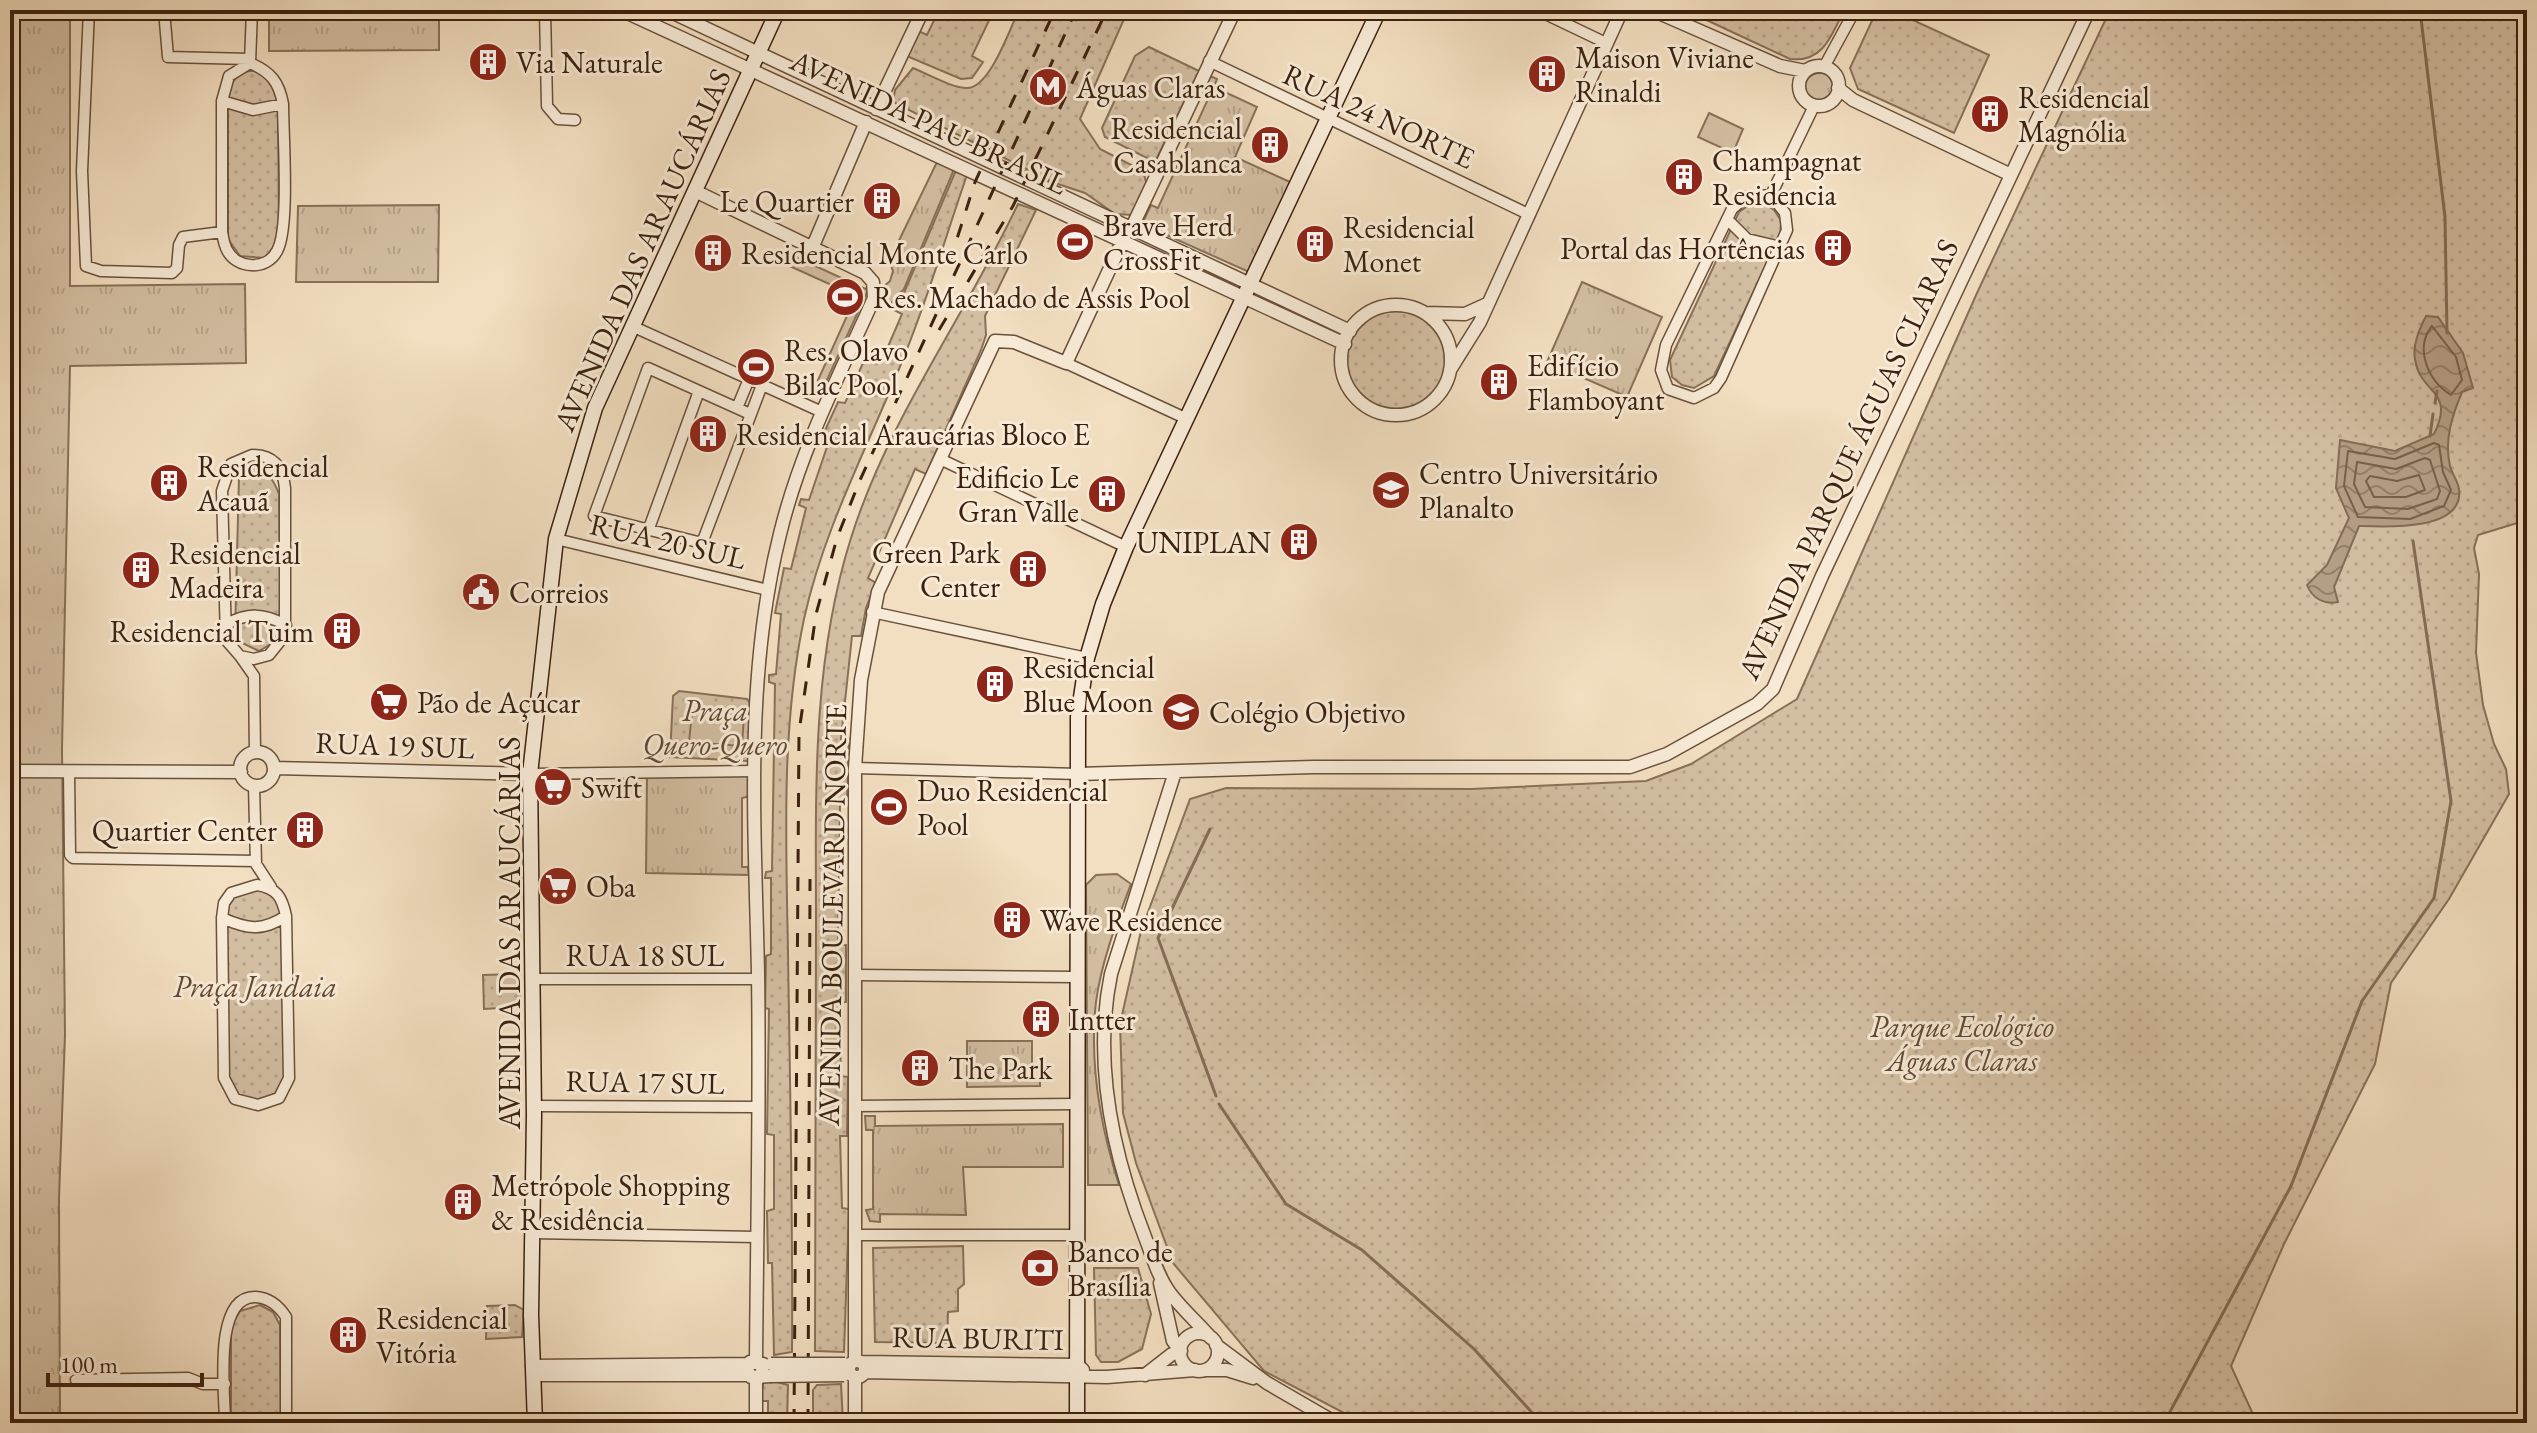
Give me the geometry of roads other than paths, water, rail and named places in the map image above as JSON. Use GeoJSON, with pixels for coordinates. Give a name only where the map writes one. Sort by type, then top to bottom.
{"type":"FeatureCollection","features":[{"type":"Feature","properties":{"kind":"main road","name":"AVENIDA DAS ARAUCÁRIAS"},"geometry":{"type":"LineString","coordinates":[[535,1423],[530,774],[556,539],[595,408],[697,192],[778,10]]}},
{"type":"Feature","properties":{"kind":"main road"},"geometry":{"type":"LineString","coordinates":[[1077,1423],[1081,1372],[1077,1235],[1078,717],[1087,658],[1103,604],[1126,547],[1379,10]]}},
{"type":"Feature","properties":{"kind":"street"},"geometry":{"type":"LineString","coordinates":[[89,10],[82,171],[86,266],[101,271],[172,273],[177,268],[179,245],[183,237],[222,232]]}},
{"type":"Feature","properties":{"kind":"street"},"geometry":{"type":"LineString","coordinates":[[164,10],[168,57],[250,61],[272,75],[280,89],[283,104],[282,236],[279,250],[261,265],[236,260],[227,250],[222,232],[222,101],[229,76],[250,61]]}},
{"type":"Feature","properties":{"kind":"street"},"geometry":{"type":"LineString","coordinates":[[250,61],[252,10]]}},
{"type":"Feature","properties":{"kind":"street"},"geometry":{"type":"LineString","coordinates":[[545,10],[547,106],[558,119],[575,120]]}},
{"type":"Feature","properties":{"kind":"street","name":"AVENIDA PAU BRASIL"},"geometry":{"type":"LineString","coordinates":[[621,10],[1123,240],[1350,331]]}},
{"type":"Feature","properties":{"kind":"street","name":"AVENIDA PAU BRASIL"},"geometry":{"type":"LineString","coordinates":[[667,10],[1132,227],[1345,344]]}},
{"type":"Feature","properties":{"kind":"street"},"geometry":{"type":"LineString","coordinates":[[876,109],[923,10]]}},
{"type":"Feature","properties":{"kind":"street"},"geometry":{"type":"LineString","coordinates":[[1132,227],[1235,10]]}},
{"type":"Feature","properties":{"kind":"street"},"geometry":{"type":"LineString","coordinates":[[1537,10],[1606,43]]}},
{"type":"Feature","properties":{"kind":"street"},"geometry":{"type":"LineString","coordinates":[[1487,304],[1465,314],[1426,313],[1392,304],[1374,309],[1359,318],[1350,331],[1341,362],[1344,380],[1353,395],[1367,407],[1383,414],[1401,415],[1427,405],[1444,387],[1450,370],[1487,304],[1622,10]]}},
{"type":"Feature","properties":{"kind":"street"},"geometry":{"type":"LineString","coordinates":[[1652,10],[1802,77],[1829,70]]}},
{"type":"Feature","properties":{"kind":"street"},"geometry":{"type":"LineString","coordinates":[[1836,93],[1829,70],[1855,10]]}},
{"type":"Feature","properties":{"kind":"street","name":"AVENIDA PARQUE ÁGUAS CLARAS"},"geometry":{"type":"LineString","coordinates":[[1078,774],[1630,767],[1667,754],[1764,699],[1781,673],[1822,576],[2089,10]]}},
{"type":"Feature","properties":{"kind":"street","name":"RUA 24 NORTE"},"geometry":{"type":"LineString","coordinates":[[1209,61],[1528,214]]}},
{"type":"Feature","properties":{"kind":"street"},"geometry":{"type":"LineString","coordinates":[[1802,77],[1802,97],[1811,104]]}},
{"type":"Feature","properties":{"kind":"street"},"geometry":{"type":"LineString","coordinates":[[1771,195],[1811,104],[1836,93],[2011,175]]}},
{"type":"Feature","properties":{"kind":"street"},"geometry":{"type":"LineString","coordinates":[[222,101],[253,110],[283,104]]}},
{"type":"Feature","properties":{"kind":"street"},"geometry":{"type":"LineString","coordinates":[[813,246],[866,122]]}},
{"type":"Feature","properties":{"kind":"street"},"geometry":{"type":"LineString","coordinates":[[697,192],[865,273],[873,282],[874,298],[822,412],[791,493],[768,590],[757,695],[754,771],[758,979],[759,1370],[756,1423]]}},
{"type":"Feature","properties":{"kind":"street"},"geometry":{"type":"LineString","coordinates":[[1771,195],[1788,220],[1780,247],[1714,388],[1694,398],[1668,389],[1661,370],[1666,345],[1727,219],[1737,203],[1746,197],[1771,195]]}},
{"type":"Feature","properties":{"kind":"street"},"geometry":{"type":"LineString","coordinates":[[1727,219],[1747,239],[1780,247]]}},
{"type":"Feature","properties":{"kind":"street"},"geometry":{"type":"LineString","coordinates":[[1123,240],[1066,363],[1185,418]]}},
{"type":"Feature","properties":{"kind":"street"},"geometry":{"type":"LineString","coordinates":[[1426,313],[1442,328],[1450,348],[1450,370]]}},
{"type":"Feature","properties":{"kind":"street"},"geometry":{"type":"LineString","coordinates":[[634,327],[822,412]]}},
{"type":"Feature","properties":{"kind":"street","name":"AVENIDA BOULEVARD NORTE"},"geometry":{"type":"LineString","coordinates":[[855,1423],[855,768],[861,680],[872,612],[995,341],[1004,340],[1066,363]]}},
{"type":"Feature","properties":{"kind":"street"},"geometry":{"type":"LineString","coordinates":[[750,414],[648,368],[594,515],[699,543],[705,539],[762,385]]}},
{"type":"Feature","properties":{"kind":"street"},"geometry":{"type":"LineString","coordinates":[[737,408],[749,379]]}},
{"type":"Feature","properties":{"kind":"street"},"geometry":{"type":"LineString","coordinates":[[648,531],[699,391]]}},
{"type":"Feature","properties":{"kind":"street"},"geometry":{"type":"LineString","coordinates":[[254,676],[278,647],[286,625],[284,474],[277,462],[258,455],[241,457],[231,464],[224,476],[226,640],[254,676],[255,753]]}},
{"type":"Feature","properties":{"kind":"street"},"geometry":{"type":"LineString","coordinates":[[940,459],[1126,547]]}},
{"type":"Feature","properties":{"kind":"street","name":"RUA 20 SUL"},"geometry":{"type":"LineString","coordinates":[[556,539],[768,590]]}},
{"type":"Feature","properties":{"kind":"street"},"geometry":{"type":"LineString","coordinates":[[872,612],[1087,658]]}},
{"type":"Feature","properties":{"kind":"street"},"geometry":{"type":"LineString","coordinates":[[225,625],[238,618],[260,614],[286,625]]}},
{"type":"Feature","properties":{"kind":"street"},"geometry":{"type":"LineString","coordinates":[[240,656],[254,659],[269,655]]}},
{"type":"Feature","properties":{"kind":"street"},"geometry":{"type":"LineString","coordinates":[[255,753],[270,758],[274,768],[268,782],[254,786],[245,781],[241,772],[242,762],[255,753]]}},
{"type":"Feature","properties":{"kind":"street","name":"RUA 19 SUL"},"geometry":{"type":"LineString","coordinates":[[274,768],[530,774],[754,771]]}},
{"type":"Feature","properties":{"kind":"street"},"geometry":{"type":"LineString","coordinates":[[855,768],[1078,774]]}},
{"type":"Feature","properties":{"kind":"street"},"geometry":{"type":"LineString","coordinates":[[10,771],[241,772]]}},
{"type":"Feature","properties":{"kind":"street"},"geometry":{"type":"LineString","coordinates":[[69,771],[70,855],[73,858],[256,863]]}},
{"type":"Feature","properties":{"kind":"street"},"geometry":{"type":"LineString","coordinates":[[1175,772],[1111,974],[1104,1029],[1112,1122],[1125,1185],[1169,1291],[1214,1341],[1215,1362],[1200,1370]]}},
{"type":"Feature","properties":{"kind":"street"},"geometry":{"type":"LineString","coordinates":[[244,886],[256,863],[254,786]]}},
{"type":"Feature","properties":{"kind":"street"},"geometry":{"type":"LineString","coordinates":[[256,863],[272,889],[283,899],[286,916],[289,1078],[279,1098],[258,1105],[235,1099],[224,1078],[222,918],[224,903],[231,893],[244,886],[272,889]]}},
{"type":"Feature","properties":{"kind":"street"},"geometry":{"type":"LineString","coordinates":[[222,918],[254,929],[286,916]]}},
{"type":"Feature","properties":{"kind":"street"},"geometry":{"type":"LineString","coordinates":[[855,975],[1076,977]]}},
{"type":"Feature","properties":{"kind":"street","name":"RUA 18 SUL"},"geometry":{"type":"LineString","coordinates":[[531,979],[758,979]]}},
{"type":"Feature","properties":{"kind":"street"},"geometry":{"type":"LineString","coordinates":[[855,1106],[1077,1104]]}},
{"type":"Feature","properties":{"kind":"street","name":"RUA 17 SUL"},"geometry":{"type":"LineString","coordinates":[[534,1106],[756,1107]]}},
{"type":"Feature","properties":{"kind":"street"},"geometry":{"type":"LineString","coordinates":[[532,1233],[757,1237]]}},
{"type":"Feature","properties":{"kind":"street"},"geometry":{"type":"LineString","coordinates":[[854,1235],[1077,1235]]}},
{"type":"Feature","properties":{"kind":"street"},"geometry":{"type":"LineString","coordinates":[[1157,1268],[1173,1341],[1186,1366],[1235,1372],[1267,1383]]}},
{"type":"Feature","properties":{"kind":"street"},"geometry":{"type":"LineString","coordinates":[[225,1423],[228,1316],[240,1300],[266,1299],[286,1317],[286,1423]]}},
{"type":"Feature","properties":{"kind":"street"},"geometry":{"type":"LineString","coordinates":[[1145,1375],[1172,1354],[1180,1352],[1189,1336],[1200,1333],[1267,1383],[1336,1423]]}},
{"type":"Feature","properties":{"kind":"street","name":"RUA BURITI"},"geometry":{"type":"LineString","coordinates":[[533,1370],[853,1369],[1145,1375],[1200,1370]]}},
{"type":"Feature","properties":{"kind":"street"},"geometry":{"type":"LineString","coordinates":[[76,1380],[188,1378],[203,1384],[225,1384]]}},
{"type":"Feature","properties":{"kind":"water"},"geometry":{"type":"Polygon","coordinates":[[[2426,316],[2438,317],[2463,353],[2473,388],[2462,392],[2449,437],[2448,456],[2459,489],[2457,503],[2449,513],[2420,524],[2359,526],[2334,587],[2338,602],[2319,600],[2307,585],[2327,565],[2349,518],[2336,488],[2340,440],[2395,451],[2434,434],[2440,419],[2439,400],[2418,371],[2414,354],[2426,316]]]}},
{"type":"Feature","properties":{"kind":"waterway"},"geometry":{"type":"LineString","coordinates":[[2420,10],[2445,217],[2447,333]]}},
{"type":"Feature","properties":{"kind":"waterway"},"geometry":{"type":"LineString","coordinates":[[2435,403],[2437,391]]}},
{"type":"Feature","properties":{"kind":"waterway"},"geometry":{"type":"LineString","coordinates":[[2430,436],[2433,414]]}},
{"type":"Feature","properties":{"kind":"waterway"},"geometry":{"type":"LineString","coordinates":[[2164,1423],[2291,1186],[2362,1001],[2434,898],[2451,801],[2413,541]]}},
{"type":"Feature","properties":{"kind":"waterway"},"geometry":{"type":"LineString","coordinates":[[1210,829],[1158,938],[1216,1096]]}},
{"type":"Feature","properties":{"kind":"waterway"},"geometry":{"type":"LineString","coordinates":[[1219,1104],[1286,1204],[1362,1250],[1474,1349],[1537,1418],[1549,1423]]}},
{"type":"Feature","properties":{"kind":"railway"},"geometry":{"type":"LineString","coordinates":[[949,264],[975,182],[1055,10]]}},
{"type":"Feature","properties":{"kind":"railway"},"geometry":{"type":"LineString","coordinates":[[794,1423],[799,732],[816,614],[837,538],[860,480],[1076,10]]}},
{"type":"Feature","properties":{"kind":"railway"},"geometry":{"type":"LineString","coordinates":[[939,330],[1013,206],[1107,10]]}},
{"type":"Feature","properties":{"kind":"railway"},"geometry":{"type":"LineString","coordinates":[[808,1423],[810,879]]}},
{"type":"Feature","properties":{"kind":"place","name":"Via Naturale"},"geometry":{"type":"Point","coordinates":[488,62]}},
{"type":"Feature","properties":{"kind":"place","name":"Maison Viviane Rinaldi"},"geometry":{"type":"Point","coordinates":[1547,74]}},
{"type":"Feature","properties":{"kind":"place","name":"Águas Claras"},"geometry":{"type":"Point","coordinates":[1048,87]}},
{"type":"Feature","properties":{"kind":"place","name":"Residencial Magnólia"},"geometry":{"type":"Point","coordinates":[1990,114]}},
{"type":"Feature","properties":{"kind":"place","name":"Residencial Casablanca"},"geometry":{"type":"Point","coordinates":[1270,145]}},
{"type":"Feature","properties":{"kind":"place","name":"Champagnat Residencia"},"geometry":{"type":"Point","coordinates":[1684,177]}},
{"type":"Feature","properties":{"kind":"place","name":"Le Quartier"},"geometry":{"type":"Point","coordinates":[882,201]}},
{"type":"Feature","properties":{"kind":"place","name":"Brave Herd CrossFit"},"geometry":{"type":"Point","coordinates":[1075,242]}},
{"type":"Feature","properties":{"kind":"place","name":"Residencial Monet"},"geometry":{"type":"Point","coordinates":[1315,244]}},
{"type":"Feature","properties":{"kind":"place","name":"Portal das Hortências"},"geometry":{"type":"Point","coordinates":[1833,248]}},
{"type":"Feature","properties":{"kind":"place","name":"Residencial Monte Carlo"},"geometry":{"type":"Point","coordinates":[713,253]}},
{"type":"Feature","properties":{"kind":"place","name":"Res. Machado de Assis Pool"},"geometry":{"type":"Point","coordinates":[845,297]}},
{"type":"Feature","properties":{"kind":"place","name":"Res. Olavo Bilac Pool"},"geometry":{"type":"Point","coordinates":[756,367]}},
{"type":"Feature","properties":{"kind":"place","name":"Edifício Flamboyant"},"geometry":{"type":"Point","coordinates":[1499,382]}},
{"type":"Feature","properties":{"kind":"place","name":"Residencial Araucárias Bloco E"},"geometry":{"type":"Point","coordinates":[708,434]}},
{"type":"Feature","properties":{"kind":"place","name":"Residencial Acauã"},"geometry":{"type":"Point","coordinates":[169,483]}},
{"type":"Feature","properties":{"kind":"place","name":"Centro Universitário Planalto"},"geometry":{"type":"Point","coordinates":[1391,490]}},
{"type":"Feature","properties":{"kind":"place","name":"Edificio Le Gran Valle"},"geometry":{"type":"Point","coordinates":[1107,494]}},
{"type":"Feature","properties":{"kind":"place","name":"UNIPLAN"},"geometry":{"type":"Point","coordinates":[1299,542]}},
{"type":"Feature","properties":{"kind":"place","name":"Green Park Center"},"geometry":{"type":"Point","coordinates":[1028,569]}},
{"type":"Feature","properties":{"kind":"place","name":"Residencial Madeira"},"geometry":{"type":"Point","coordinates":[141,570]}},
{"type":"Feature","properties":{"kind":"place","name":"Correios"},"geometry":{"type":"Point","coordinates":[481,592]}},
{"type":"Feature","properties":{"kind":"place","name":"Residencial Tuim"},"geometry":{"type":"Point","coordinates":[342,631]}},
{"type":"Feature","properties":{"kind":"place","name":"Residencial Blue Moon"},"geometry":{"type":"Point","coordinates":[995,684]}},
{"type":"Feature","properties":{"kind":"place","name":"Pão de Açúcar"},"geometry":{"type":"Point","coordinates":[389,702]}},
{"type":"Feature","properties":{"kind":"place","name":"Colégio Objetivo"},"geometry":{"type":"Point","coordinates":[1181,712]}},
{"type":"Feature","properties":{"kind":"place","name":"Swift"},"geometry":{"type":"Point","coordinates":[553,787]}},
{"type":"Feature","properties":{"kind":"place","name":"Duo Residencial Pool"},"geometry":{"type":"Point","coordinates":[889,807]}},
{"type":"Feature","properties":{"kind":"place","name":"Quartier Center"},"geometry":{"type":"Point","coordinates":[305,830]}},
{"type":"Feature","properties":{"kind":"place","name":"Oba"},"geometry":{"type":"Point","coordinates":[558,886]}},
{"type":"Feature","properties":{"kind":"place","name":"Wave Residence"},"geometry":{"type":"Point","coordinates":[1012,920]}},
{"type":"Feature","properties":{"kind":"place","name":"Intter"},"geometry":{"type":"Point","coordinates":[1041,1019]}},
{"type":"Feature","properties":{"kind":"place","name":"The Park"},"geometry":{"type":"Point","coordinates":[920,1068]}},
{"type":"Feature","properties":{"kind":"place","name":"Metrópole Shopping & Residência"},"geometry":{"type":"Point","coordinates":[463,1202]}},
{"type":"Feature","properties":{"kind":"place","name":"Banco de Brasília"},"geometry":{"type":"Point","coordinates":[1040,1268]}},
{"type":"Feature","properties":{"kind":"place","name":"Residencial Vitória"},"geometry":{"type":"Point","coordinates":[348,1335]}},
{"type":"Feature","properties":{"kind":"park label","name":"Praça Quero-Quero"},"geometry":{"type":"Point","coordinates":[715,727]}},
{"type":"Feature","properties":{"kind":"park label","name":"Praça Jandaia"},"geometry":{"type":"Point","coordinates":[255,986]}},
{"type":"Feature","properties":{"kind":"park label","name":"Parque Ecológico Águas Claras"},"geometry":{"type":"Point","coordinates":[1962,1043]}}]}
